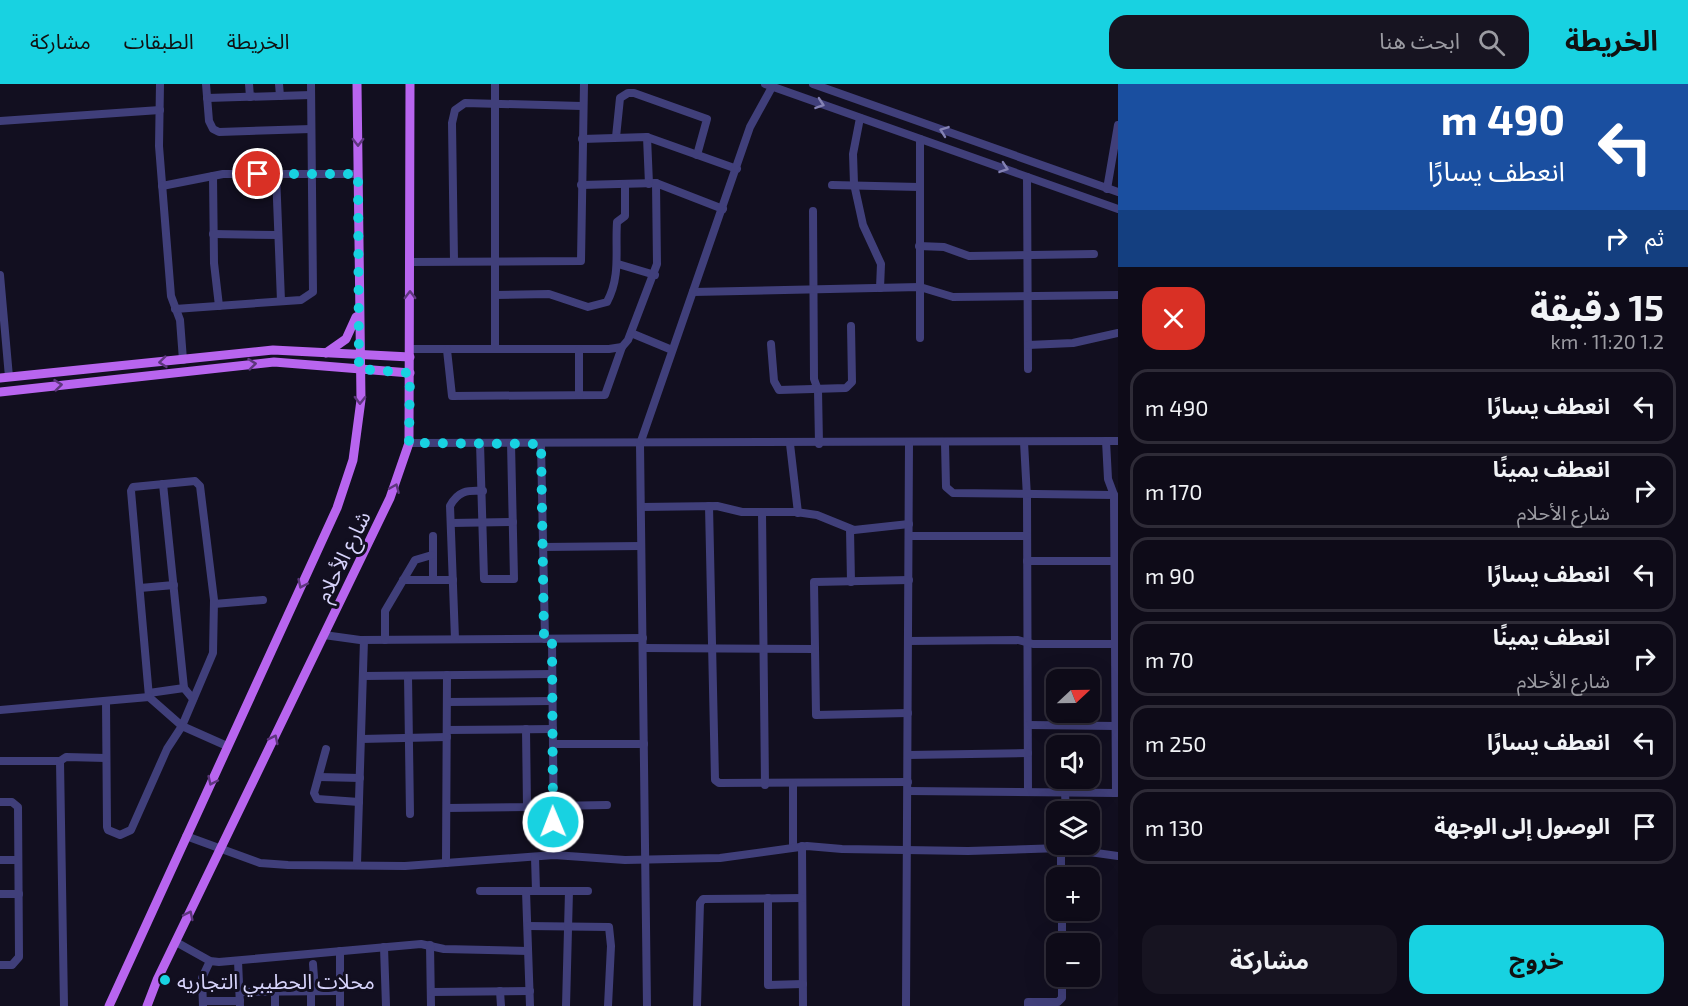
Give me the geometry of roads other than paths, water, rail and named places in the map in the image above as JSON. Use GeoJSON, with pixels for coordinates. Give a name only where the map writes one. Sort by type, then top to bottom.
{"type":"FeatureCollection","features":[{"type":"Feature","properties":{"kind":"main road","name":"شارع الأحلام"},"geometry":{"type":"LineString","coordinates":[[109,1006],[337,508],[353,460],[359,431],[357,84]]}},
{"type":"Feature","properties":{"kind":"main road","name":"شارع الأحلام"},"geometry":{"type":"LineString","coordinates":[[147,1006],[390,498],[409,443],[410,84]]}},
{"type":"Feature","properties":{"kind":"main road"},"geometry":{"type":"LineString","coordinates":[[324,354],[337,348],[346,339],[359,309]]}},
{"type":"Feature","properties":{"kind":"main road"},"geometry":{"type":"LineString","coordinates":[[410,353],[359,356],[273,351],[5,378],[5,391],[274,362],[410,373]]}},
{"type":"Feature","properties":{"kind":"main road"},"geometry":{"type":"LineString","coordinates":[[227,356],[227,367]]}},
{"type":"Feature","properties":{"kind":"street"},"geometry":{"type":"LineString","coordinates":[[160,84],[162,186],[171,296],[180,320],[183,360]]}},
{"type":"Feature","properties":{"kind":"street"},"geometry":{"type":"LineString","coordinates":[[206,84],[209,121],[213,129],[219,132],[311,129]]}},
{"type":"Feature","properties":{"kind":"street"},"geometry":{"type":"LineString","coordinates":[[249,84],[250,97]]}},
{"type":"Feature","properties":{"kind":"street"},"geometry":{"type":"LineString","coordinates":[[279,84],[280,96]]}},
{"type":"Feature","properties":{"kind":"street"},"geometry":{"type":"LineString","coordinates":[[175,309],[301,300],[313,292],[311,84]]}},
{"type":"Feature","properties":{"kind":"street"},"geometry":{"type":"LineString","coordinates":[[495,84],[495,347]]}},
{"type":"Feature","properties":{"kind":"street"},"geometry":{"type":"LineString","coordinates":[[410,262],[581,261],[584,84]]}},
{"type":"Feature","properties":{"kind":"street"},"geometry":{"type":"LineString","coordinates":[[813,84],[1118,192]]}},
{"type":"Feature","properties":{"kind":"street"},"geometry":{"type":"LineString","coordinates":[[647,1006],[640,444],[750,127],[768,85],[1118,209]]}},
{"type":"Feature","properties":{"kind":"street"},"geometry":{"type":"LineString","coordinates":[[616,137],[620,98],[628,93],[634,93],[706,119],[697,155]]}},
{"type":"Feature","properties":{"kind":"street"},"geometry":{"type":"LineString","coordinates":[[207,98],[311,95]]}},
{"type":"Feature","properties":{"kind":"street"},"geometry":{"type":"LineString","coordinates":[[454,261],[453,117],[455,110],[465,103],[582,106]]}},
{"type":"Feature","properties":{"kind":"street"},"geometry":{"type":"LineString","coordinates":[[0,121],[160,110]]}},
{"type":"Feature","properties":{"kind":"street"},"geometry":{"type":"LineString","coordinates":[[860,118],[853,154],[854,184],[863,225],[881,264],[880,288]]}},
{"type":"Feature","properties":{"kind":"street"},"geometry":{"type":"LineString","coordinates":[[1107,189],[1118,125]]}},
{"type":"Feature","properties":{"kind":"street"},"geometry":{"type":"LineString","coordinates":[[582,139],[647,137],[737,169]]}},
{"type":"Feature","properties":{"kind":"street"},"geometry":{"type":"LineString","coordinates":[[447,350],[452,396],[604,395],[622,347],[631,333],[655,274],[657,264],[653,184],[647,137]]}},
{"type":"Feature","properties":{"kind":"street"},"geometry":{"type":"LineString","coordinates":[[920,139],[918,287],[920,338]]}},
{"type":"Feature","properties":{"kind":"street"},"geometry":{"type":"LineString","coordinates":[[276,174],[281,301]]}},
{"type":"Feature","properties":{"kind":"street"},"geometry":{"type":"LineString","coordinates":[[162,186],[213,176],[358,174]]}},
{"type":"Feature","properties":{"kind":"street"},"geometry":{"type":"LineString","coordinates":[[213,176],[213,234],[219,306]]}},
{"type":"Feature","properties":{"kind":"street"},"geometry":{"type":"LineString","coordinates":[[1027,177],[1028,369]]}},
{"type":"Feature","properties":{"kind":"street"},"geometry":{"type":"LineString","coordinates":[[495,295],[549,294],[588,307],[603,304],[614,288],[618,264],[616,222],[625,216],[625,184]]}},
{"type":"Feature","properties":{"kind":"street"},"geometry":{"type":"LineString","coordinates":[[581,185],[653,184],[723,209]]}},
{"type":"Feature","properties":{"kind":"street"},"geometry":{"type":"LineString","coordinates":[[832,185],[919,187]]}},
{"type":"Feature","properties":{"kind":"street"},"geometry":{"type":"LineString","coordinates":[[813,211],[814,379],[818,390],[819,444]]}},
{"type":"Feature","properties":{"kind":"street"},"geometry":{"type":"LineString","coordinates":[[213,234],[278,235]]}},
{"type":"Feature","properties":{"kind":"street"},"geometry":{"type":"LineString","coordinates":[[919,246],[944,247],[969,256],[1094,254]]}},
{"type":"Feature","properties":{"kind":"street"},"geometry":{"type":"LineString","coordinates":[[618,264],[655,274]]}},
{"type":"Feature","properties":{"kind":"street"},"geometry":{"type":"LineString","coordinates":[[0,275],[5,378]]}},
{"type":"Feature","properties":{"kind":"street"},"geometry":{"type":"LineString","coordinates":[[693,292],[918,287],[953,297],[1118,295]]}},
{"type":"Feature","properties":{"kind":"street"},"geometry":{"type":"LineString","coordinates":[[771,344],[776,386],[779,390],[818,390],[850,386],[851,326]]}},
{"type":"Feature","properties":{"kind":"street"},"geometry":{"type":"LineString","coordinates":[[631,333],[672,350]]}},
{"type":"Feature","properties":{"kind":"street"},"geometry":{"type":"LineString","coordinates":[[1028,345],[1073,343],[1118,333]]}},
{"type":"Feature","properties":{"kind":"street"},"geometry":{"type":"LineString","coordinates":[[410,353],[495,347],[579,350],[622,347]]}},
{"type":"Feature","properties":{"kind":"street"},"geometry":{"type":"LineString","coordinates":[[579,350],[579,395]]}},
{"type":"Feature","properties":{"kind":"street"},"geometry":{"type":"LineString","coordinates":[[908,791],[1116,793],[1117,643],[1114,495],[1108,478],[1106,441]]}},
{"type":"Feature","properties":{"kind":"street"},"geometry":{"type":"LineString","coordinates":[[409,443],[909,444],[1118,441]]}},
{"type":"Feature","properties":{"kind":"street"},"geometry":{"type":"LineString","coordinates":[[1024,442],[1027,494],[1028,792]]}},
{"type":"Feature","properties":{"kind":"street"},"geometry":{"type":"LineString","coordinates":[[480,443],[484,579],[514,579],[512,443]]}},
{"type":"Feature","properties":{"kind":"street"},"geometry":{"type":"LineString","coordinates":[[945,443],[948,490],[1114,495]]}},
{"type":"Feature","properties":{"kind":"street"},"geometry":{"type":"LineString","coordinates":[[541,444],[543,547],[552,674],[554,855]]}},
{"type":"Feature","properties":{"kind":"street"},"geometry":{"type":"LineString","coordinates":[[790,444],[798,513]]}},
{"type":"Feature","properties":{"kind":"street"},"geometry":{"type":"LineString","coordinates":[[906,1006],[909,444]]}},
{"type":"Feature","properties":{"kind":"street"},"geometry":{"type":"LineString","coordinates":[[106,701],[107,827],[108,830],[120,835],[131,830],[167,749],[182,726],[213,653],[214,604],[200,486],[195,482],[133,487],[131,491],[149,695],[182,726],[227,747]]}},
{"type":"Feature","properties":{"kind":"street"},"geometry":{"type":"LineString","coordinates":[[163,484],[184,688],[193,699]]}},
{"type":"Feature","properties":{"kind":"street"},"geometry":{"type":"LineString","coordinates":[[454,639],[450,506],[455,496],[471,490],[483,491]]}},
{"type":"Feature","properties":{"kind":"street"},"geometry":{"type":"LineString","coordinates":[[640,507],[709,506],[762,512],[798,513],[817,515],[850,529],[909,524]]}},
{"type":"Feature","properties":{"kind":"street"},"geometry":{"type":"LineString","coordinates":[[709,506],[715,780],[719,783],[765,785],[908,782]]}},
{"type":"Feature","properties":{"kind":"street"},"geometry":{"type":"LineString","coordinates":[[762,512],[765,785]]}},
{"type":"Feature","properties":{"kind":"street"},"geometry":{"type":"LineString","coordinates":[[451,523],[513,522]]}},
{"type":"Feature","properties":{"kind":"street"},"geometry":{"type":"LineString","coordinates":[[850,529],[851,582]]}},
{"type":"Feature","properties":{"kind":"street"},"geometry":{"type":"LineString","coordinates":[[433,536],[433,580]]}},
{"type":"Feature","properties":{"kind":"street"},"geometry":{"type":"LineString","coordinates":[[909,536],[1027,536]]}},
{"type":"Feature","properties":{"kind":"street"},"geometry":{"type":"LineString","coordinates":[[543,547],[641,546]]}},
{"type":"Feature","properties":{"kind":"street"},"geometry":{"type":"LineString","coordinates":[[385,640],[385,611],[416,560],[432,555]]}},
{"type":"Feature","properties":{"kind":"street"},"geometry":{"type":"LineString","coordinates":[[1027,561],[1115,561]]}},
{"type":"Feature","properties":{"kind":"street"},"geometry":{"type":"LineString","coordinates":[[403,580],[453,580]]}},
{"type":"Feature","properties":{"kind":"street"},"geometry":{"type":"LineString","coordinates":[[908,713],[816,715],[814,582],[909,580]]}},
{"type":"Feature","properties":{"kind":"street"},"geometry":{"type":"LineString","coordinates":[[140,588],[174,585]]}},
{"type":"Feature","properties":{"kind":"street"},"geometry":{"type":"LineString","coordinates":[[214,604],[263,600]]}},
{"type":"Feature","properties":{"kind":"street"},"geometry":{"type":"LineString","coordinates":[[324,634],[364,640],[642,638]]}},
{"type":"Feature","properties":{"kind":"street"},"geometry":{"type":"LineString","coordinates":[[357,864],[364,640]]}},
{"type":"Feature","properties":{"kind":"street"},"geometry":{"type":"LineString","coordinates":[[909,641],[1117,643]]}},
{"type":"Feature","properties":{"kind":"street"},"geometry":{"type":"LineString","coordinates":[[643,648],[815,649]]}},
{"type":"Feature","properties":{"kind":"street"},"geometry":{"type":"LineString","coordinates":[[363,676],[552,674]]}},
{"type":"Feature","properties":{"kind":"street"},"geometry":{"type":"LineString","coordinates":[[447,675],[447,863]]}},
{"type":"Feature","properties":{"kind":"street"},"geometry":{"type":"LineString","coordinates":[[408,676],[410,814]]}},
{"type":"Feature","properties":{"kind":"street"},"geometry":{"type":"LineString","coordinates":[[0,710],[106,701],[184,688]]}},
{"type":"Feature","properties":{"kind":"street"},"geometry":{"type":"LineString","coordinates":[[447,702],[552,701]]}},
{"type":"Feature","properties":{"kind":"street"},"geometry":{"type":"LineString","coordinates":[[1028,725],[1116,726]]}},
{"type":"Feature","properties":{"kind":"street"},"geometry":{"type":"LineString","coordinates":[[447,808],[527,807],[526,729]]}},
{"type":"Feature","properties":{"kind":"street"},"geometry":{"type":"LineString","coordinates":[[361,739],[553,729]]}},
{"type":"Feature","properties":{"kind":"street"},"geometry":{"type":"LineString","coordinates":[[553,744],[644,744]]}},
{"type":"Feature","properties":{"kind":"street"},"geometry":{"type":"LineString","coordinates":[[326,749],[314,792],[316,799],[359,802]]}},
{"type":"Feature","properties":{"kind":"street"},"geometry":{"type":"LineString","coordinates":[[908,755],[1028,753]]}},
{"type":"Feature","properties":{"kind":"street"},"geometry":{"type":"LineString","coordinates":[[0,761],[60,761],[66,757],[106,758]]}},
{"type":"Feature","properties":{"kind":"street"},"geometry":{"type":"LineString","coordinates":[[60,761],[64,1006]]}},
{"type":"Feature","properties":{"kind":"street"},"geometry":{"type":"LineString","coordinates":[[319,777],[360,778]]}},
{"type":"Feature","properties":{"kind":"street"},"geometry":{"type":"LineString","coordinates":[[793,784],[802,898],[803,1006]]}},
{"type":"Feature","properties":{"kind":"street"},"geometry":{"type":"LineString","coordinates":[[1065,792],[1065,801]]}},
{"type":"Feature","properties":{"kind":"street"},"geometry":{"type":"LineString","coordinates":[[0,802],[12,802],[18,807],[19,894],[19,957],[12,965],[0,965]]}},
{"type":"Feature","properties":{"kind":"street"},"geometry":{"type":"LineString","coordinates":[[553,806],[607,804]]}},
{"type":"Feature","properties":{"kind":"street"},"geometry":{"type":"LineString","coordinates":[[186,836],[260,863],[405,866],[554,855],[625,860],[720,858],[798,846],[968,851],[1046,848]]}},
{"type":"Feature","properties":{"kind":"street"},"geometry":{"type":"LineString","coordinates":[[1100,853],[1118,856]]}},
{"type":"Feature","properties":{"kind":"street"},"geometry":{"type":"LineString","coordinates":[[535,857],[536,891]]}},
{"type":"Feature","properties":{"kind":"street"},"geometry":{"type":"LineString","coordinates":[[0,860],[18,860]]}},
{"type":"Feature","properties":{"kind":"street"},"geometry":{"type":"LineString","coordinates":[[480,891],[588,891]]}},
{"type":"Feature","properties":{"kind":"street"},"geometry":{"type":"LineString","coordinates":[[526,891],[530,1006]]}},
{"type":"Feature","properties":{"kind":"street"},"geometry":{"type":"LineString","coordinates":[[566,1006],[568,891]]}},
{"type":"Feature","properties":{"kind":"street"},"geometry":{"type":"LineString","coordinates":[[0,894],[19,894]]}},
{"type":"Feature","properties":{"kind":"street"},"geometry":{"type":"LineString","coordinates":[[768,898],[768,985],[803,984]]}},
{"type":"Feature","properties":{"kind":"street"},"geometry":{"type":"LineString","coordinates":[[697,1006],[699,903],[704,899],[802,898]]}},
{"type":"Feature","properties":{"kind":"street"},"geometry":{"type":"LineString","coordinates":[[528,926],[609,927],[611,946],[608,1006]]}},
{"type":"Feature","properties":{"kind":"street"},"geometry":{"type":"LineString","coordinates":[[176,942],[210,961],[238,961],[429,945],[444,950],[528,951]]}},
{"type":"Feature","properties":{"kind":"street"},"geometry":{"type":"LineString","coordinates":[[429,945],[431,1006]]}},
{"type":"Feature","properties":{"kind":"street"},"geometry":{"type":"LineString","coordinates":[[384,947],[386,1006]]}},
{"type":"Feature","properties":{"kind":"street"},"geometry":{"type":"LineString","coordinates":[[340,951],[340,1006]]}},
{"type":"Feature","properties":{"kind":"street"},"geometry":{"type":"LineString","coordinates":[[210,961],[202,978],[203,1003],[240,1004],[238,961]]}},
{"type":"Feature","properties":{"kind":"street"},"geometry":{"type":"LineString","coordinates":[[311,1006],[313,964]]}},
{"type":"Feature","properties":{"kind":"street"},"geometry":{"type":"LineString","coordinates":[[1028,1006],[1028,1002],[1058,1002],[1062,998],[1062,987]]}},
{"type":"Feature","properties":{"kind":"street"},"geometry":{"type":"LineString","coordinates":[[240,992],[340,991]]}},
{"type":"Feature","properties":{"kind":"street"},"geometry":{"type":"LineString","coordinates":[[500,991],[501,1006]]}},
{"type":"Feature","properties":{"kind":"street"},"geometry":{"type":"LineString","coordinates":[[431,993],[530,991]]}},
{"type":"Feature","properties":{"kind":"street"},"geometry":{"type":"LineString","coordinates":[[275,992],[275,1006]]}},
{"type":"Feature","properties":{"kind":"place","name":"محلات الحطيبي التجاريه"},"geometry":{"type":"Point","coordinates":[165,980]}}]}
